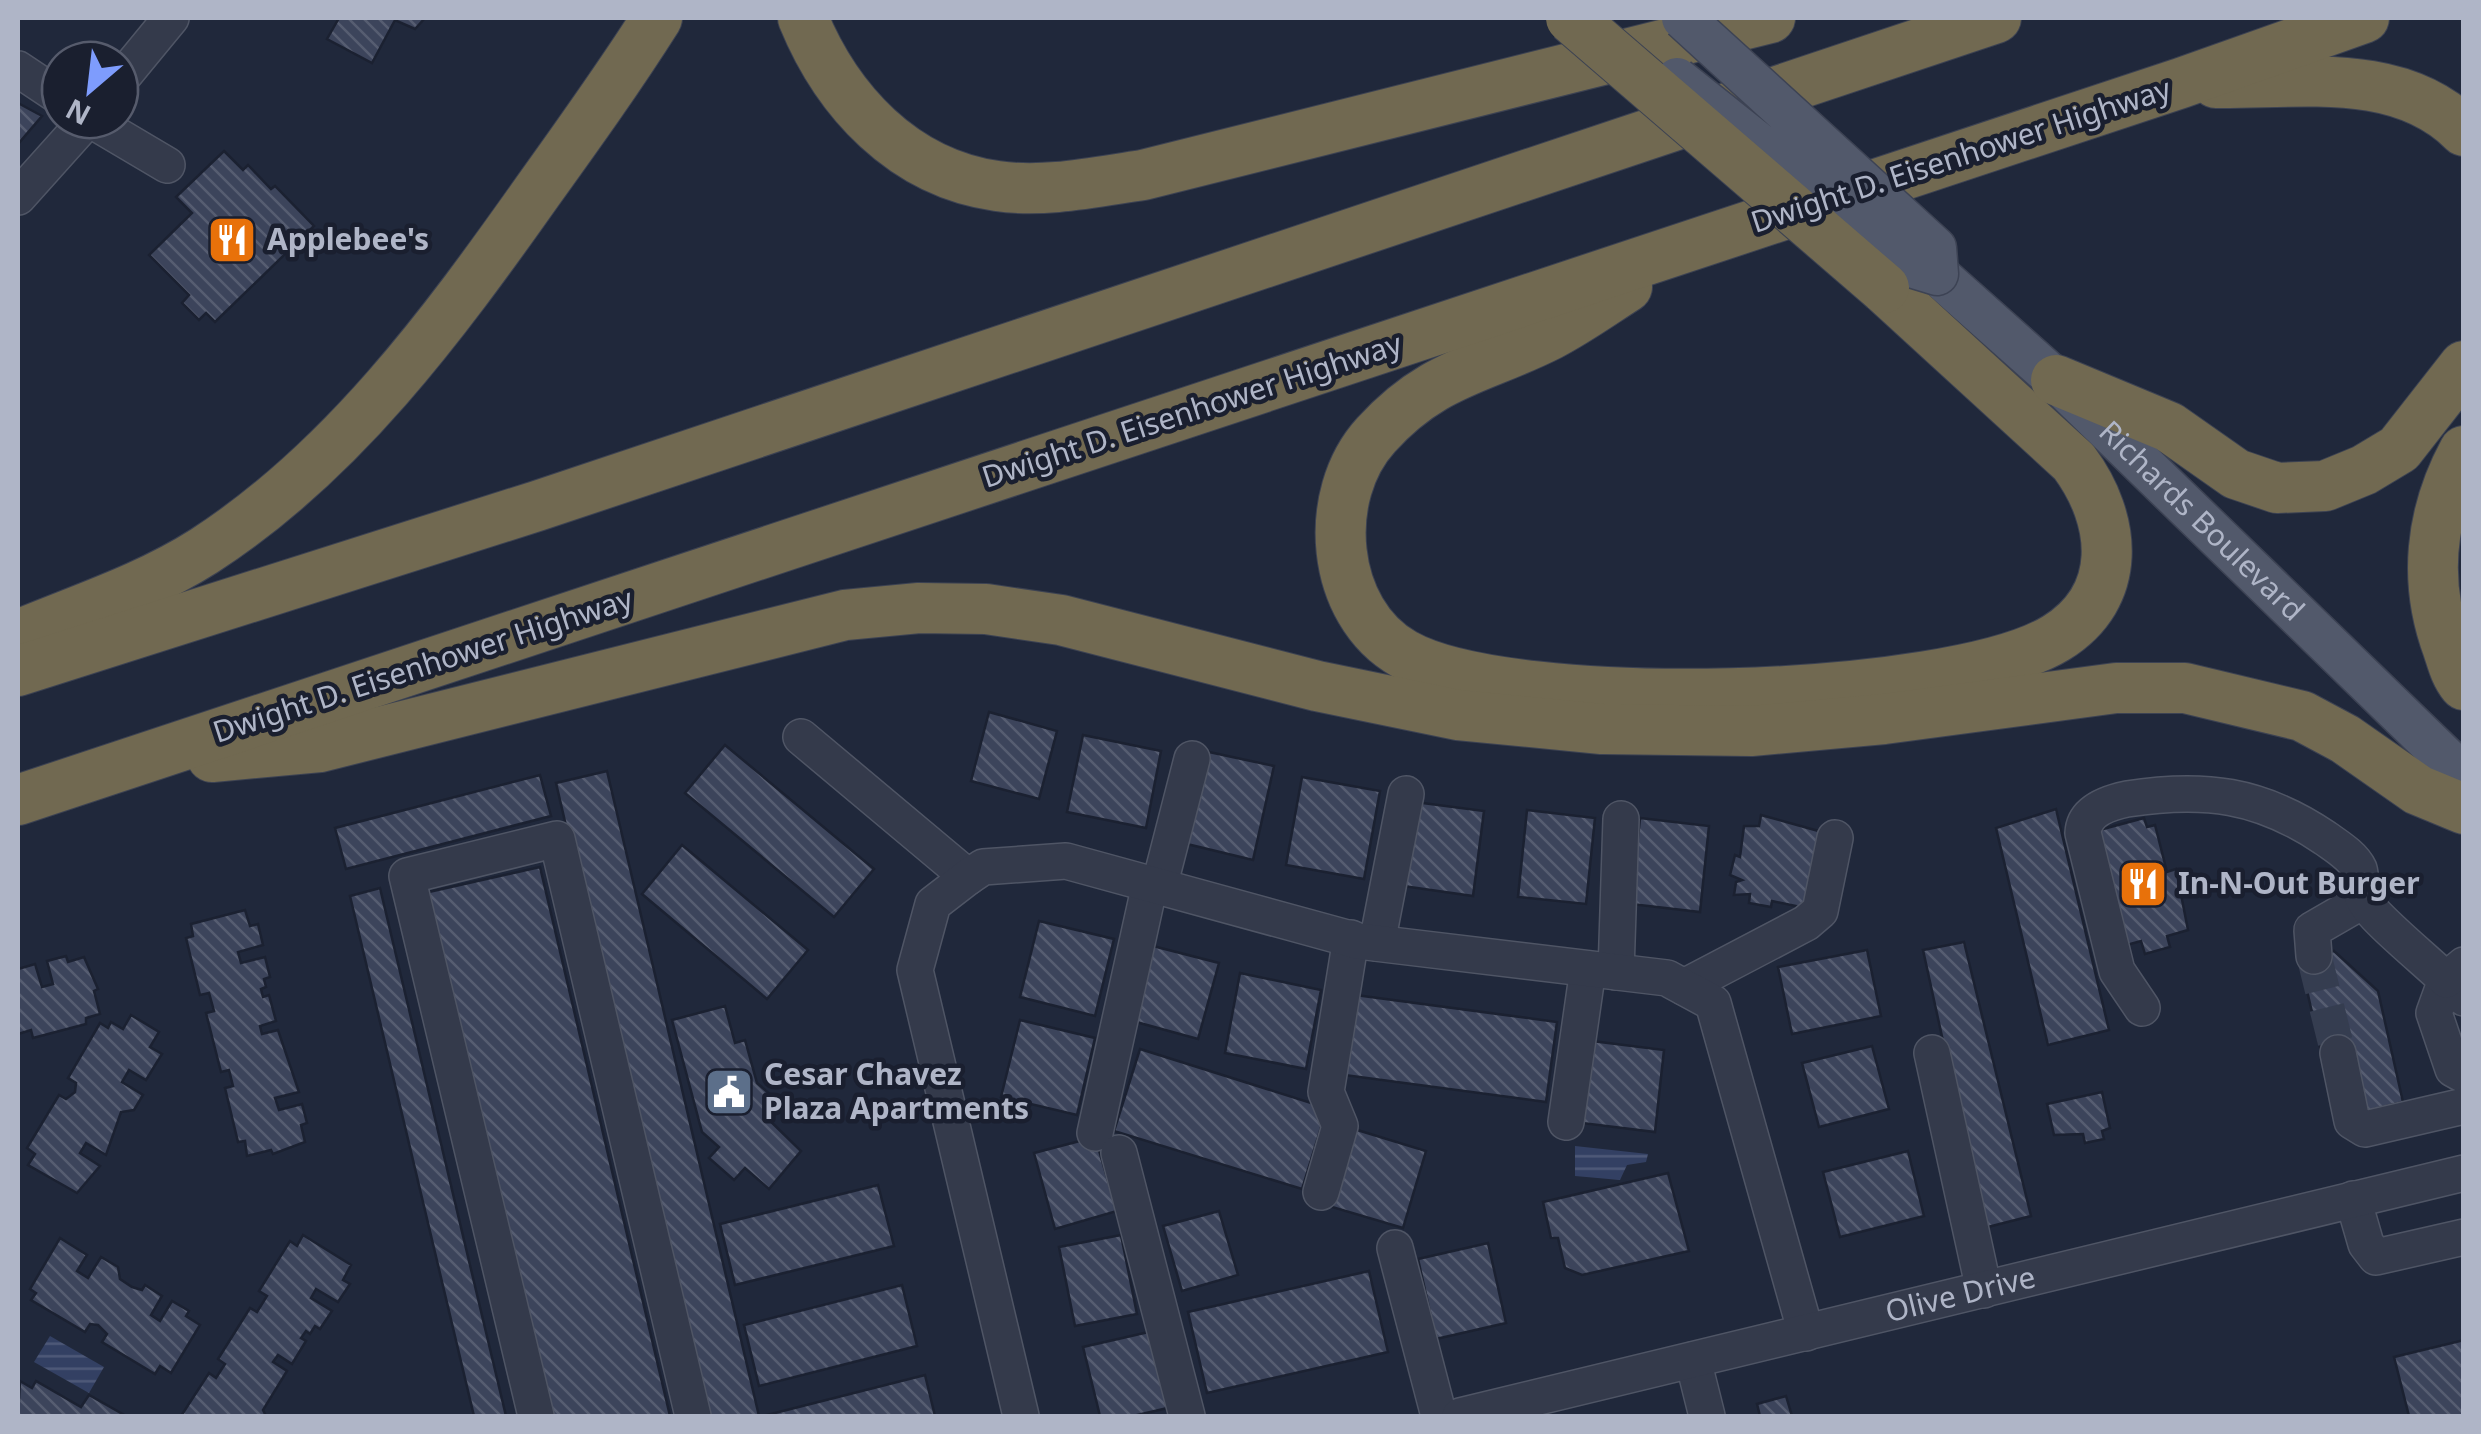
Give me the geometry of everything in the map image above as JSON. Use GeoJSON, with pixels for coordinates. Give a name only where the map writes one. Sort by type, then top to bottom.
{"type":"FeatureCollection","features":[{"type":"Feature","properties":{"kind":"highway"},"geometry":{"type":"LineString","coordinates":[[18,635],[132,590],[203,551],[283,491],[344,433],[456,307],[656,18]]}},
{"type":"Feature","properties":{"kind":"highway"},"geometry":{"type":"LineString","coordinates":[[802,18],[822,64],[859,113],[906,151],[971,180],[998,186],[1056,188],[1143,176],[1770,18]]}},
{"type":"Feature","properties":{"kind":"highway"},"geometry":{"type":"LineString","coordinates":[[1570,18],[1884,288],[2074,462],[2092,486],[2110,541],[2107,569],[2096,598],[2080,620],[2056,638],[2001,662],[1854,685],[1766,693],[1667,694],[1494,682],[1443,671],[1401,652],[1370,623],[1351,589],[1341,556],[1340,520],[1350,480],[1373,438],[1416,396],[1455,372],[1550,335],[1696,244]]}},
{"type":"Feature","properties":{"kind":"highway"},"geometry":{"type":"LineString","coordinates":[[18,671],[575,494],[1996,18]]}},
{"type":"Feature","properties":{"kind":"highway","name":"Dwight D. Eisenhower Highway"},"geometry":{"type":"LineString","coordinates":[[18,800],[2181,83],[2364,18]]}},
{"type":"Feature","properties":{"kind":"highway"},"geometry":{"type":"LineString","coordinates":[[2181,83],[2348,81],[2392,88],[2451,118],[2464,131]]}},
{"type":"Feature","properties":{"kind":"highway"},"geometry":{"type":"LineString","coordinates":[[2056,380],[2168,427],[2236,474],[2278,488],[2326,486],[2399,449],[2464,366]]}},
{"type":"Feature","properties":{"kind":"highway"},"geometry":{"type":"LineString","coordinates":[[2464,451],[2436,518],[2432,566],[2434,612],[2464,685]]}},
{"type":"Feature","properties":{"kind":"highway"},"geometry":{"type":"LineString","coordinates":[[128,764],[320,747],[846,616],[919,608],[986,609],[1061,620],[1317,686],[1458,715],[1602,729],[1751,731],[1884,720],[2116,688],[2185,688],[2302,716],[2345,739],[2418,790],[2464,809]]}},
{"type":"Feature","properties":{"kind":"main road","name":"Richards Boulevard"},"geometry":{"type":"LineString","coordinates":[[1600,18],[1914,267],[1937,274],[2056,380],[2464,776]]}},
{"type":"Feature","properties":{"kind":"main road","name":"Richards Boulevard"},"geometry":{"type":"LineString","coordinates":[[1683,18],[1935,248],[1937,274]]}},
{"type":"Feature","properties":{"kind":"street"},"geometry":{"type":"LineString","coordinates":[[140,56],[171,18]]}},
{"type":"Feature","properties":{"kind":"street"},"geometry":{"type":"LineString","coordinates":[[18,69],[40,84]]}},
{"type":"Feature","properties":{"kind":"street"},"geometry":{"type":"LineString","coordinates":[[18,197],[71,140]]}},
{"type":"Feature","properties":{"kind":"street"},"geometry":{"type":"LineString","coordinates":[[124,140],[168,165]]}},
{"type":"Feature","properties":{"kind":"street"},"geometry":{"type":"LineString","coordinates":[[801,736],[968,877]]}},
{"type":"Feature","properties":{"kind":"street"},"geometry":{"type":"LineString","coordinates":[[1188,1416],[1107,1143],[1155,885],[1192,759]]}},
{"type":"Feature","properties":{"kind":"street"},"geometry":{"type":"LineString","coordinates":[[1321,1192],[1340,1126],[1326,1092],[1406,794]]}},
{"type":"Feature","properties":{"kind":"street"},"geometry":{"type":"LineString","coordinates":[[2142,1008],[2118,971],[2083,833],[2084,824],[2110,802],[2142,797],[2228,795],[2268,804],[2340,848],[2361,884],[2458,981],[2434,1014],[2453,1069],[2464,1075]]}},
{"type":"Feature","properties":{"kind":"street"},"geometry":{"type":"LineString","coordinates":[[1566,1122],[1602,970],[1620,819]]}},
{"type":"Feature","properties":{"kind":"street"},"geometry":{"type":"LineString","coordinates":[[1684,988],[1806,923],[1820,911],[1835,838]]}},
{"type":"Feature","properties":{"kind":"street"},"geometry":{"type":"LineString","coordinates":[[536,1416],[407,876],[558,839],[693,1416]]}},
{"type":"Feature","properties":{"kind":"street"},"geometry":{"type":"LineString","coordinates":[[1021,1416],[915,970],[933,904],[982,867],[1066,860],[1364,940],[1667,978],[1713,1003],[1806,1333]]}},
{"type":"Feature","properties":{"kind":"street"},"geometry":{"type":"LineString","coordinates":[[2314,956],[2312,930],[2361,884]]}},
{"type":"Feature","properties":{"kind":"street"},"geometry":{"type":"LineString","coordinates":[[2338,1052],[2352,1120],[2365,1129],[2464,1106]]}},
{"type":"Feature","properties":{"kind":"street"},"geometry":{"type":"LineString","coordinates":[[1932,1053],[1984,1290]]}},
{"type":"Feature","properties":{"kind":"street","name":"Olive Drive"},"geometry":{"type":"LineString","coordinates":[[1460,1416],[2464,1172]]}},
{"type":"Feature","properties":{"kind":"street"},"geometry":{"type":"LineString","coordinates":[[2353,1200],[2366,1244],[2376,1258],[2464,1237]]}},
{"type":"Feature","properties":{"kind":"street"},"geometry":{"type":"LineString","coordinates":[[1395,1248],[1440,1416]]}},
{"type":"Feature","properties":{"kind":"street"},"geometry":{"type":"LineString","coordinates":[[1693,1360],[1707,1416]]}},
{"type":"Feature","properties":{"kind":"water"},"geometry":{"type":"Polygon","coordinates":[[[1575,1146],[1648,1154],[1646,1162],[1627,1165],[1620,1180],[1575,1176],[1575,1146]]]}},
{"type":"Feature","properties":{"kind":"water"},"geometry":{"type":"Polygon","coordinates":[[[50,1336],[104,1367],[89,1393],[34,1362],[50,1336]]]}},
{"type":"Feature","properties":{"kind":"building"},"geometry":{"type":"Polygon","coordinates":[[[339,18],[425,18],[415,29],[395,20],[372,63],[327,39],[339,18]]]}},
{"type":"Feature","properties":{"kind":"building"},"geometry":{"type":"Polygon","coordinates":[[[18,103],[40,118],[18,144],[18,103]]]}},
{"type":"Feature","properties":{"kind":"building","name":"Applebee's"},"geometry":{"type":"Polygon","coordinates":[[[224,151],[243,170],[248,165],[271,189],[275,186],[314,226],[215,322],[206,313],[199,320],[182,303],[189,295],[149,255],[192,213],[176,197],[224,151]]]}},
{"type":"Feature","properties":{"kind":"building"},"geometry":{"type":"Polygon","coordinates":[[[989,712],[1057,731],[1039,799],[971,781],[989,712]]]}},
{"type":"Feature","properties":{"kind":"building"},"geometry":{"type":"Polygon","coordinates":[[[1083,735],[1161,751],[1146,828],[1067,812],[1083,735]]]}},
{"type":"Feature","properties":{"kind":"building"},"geometry":{"type":"Polygon","coordinates":[[[725,745],[874,869],[834,917],[685,793],[725,745]]]}},
{"type":"Feature","properties":{"kind":"building"},"geometry":{"type":"Polygon","coordinates":[[[1209,752],[1274,766],[1253,860],[1187,844],[1209,752]]]}},
{"type":"Feature","properties":{"kind":"building"},"geometry":{"type":"Polygon","coordinates":[[[607,771],[759,1416],[704,1416],[556,783],[607,771]]]}},
{"type":"Feature","properties":{"kind":"building"},"geometry":{"type":"Polygon","coordinates":[[[540,775],[551,816],[346,869],[335,828],[540,775]]]}},
{"type":"Feature","properties":{"kind":"building"},"geometry":{"type":"Polygon","coordinates":[[[1302,777],[1380,791],[1364,879],[1286,865],[1302,777]]]}},
{"type":"Feature","properties":{"kind":"building"},"geometry":{"type":"Polygon","coordinates":[[[1415,802],[1484,811],[1473,896],[1403,886],[1415,802]]]}},
{"type":"Feature","properties":{"kind":"building"},"geometry":{"type":"Polygon","coordinates":[[[2056,809],[2109,1030],[2048,1045],[1996,828],[2056,809]]]}},
{"type":"Feature","properties":{"kind":"building"},"geometry":{"type":"Polygon","coordinates":[[[1527,810],[1595,818],[1586,904],[1518,897],[1527,810]]]}},
{"type":"Feature","properties":{"kind":"building"},"geometry":{"type":"Polygon","coordinates":[[[1761,815],[1822,832],[1810,909],[1772,901],[1771,907],[1749,903],[1750,894],[1734,895],[1736,882],[1742,880],[1730,875],[1735,855],[1740,857],[1744,826],[1759,826],[1761,815]]]}},
{"type":"Feature","properties":{"kind":"building"},"geometry":{"type":"Polygon","coordinates":[[[1640,818],[1709,826],[1700,912],[1631,904],[1640,818]]]}},
{"type":"Feature","properties":{"kind":"building","name":"In-N-Out Burger"},"geometry":{"type":"Polygon","coordinates":[[[2144,818],[2147,827],[2155,825],[2167,872],[2176,869],[2188,930],[2167,936],[2170,947],[2145,954],[2141,941],[2123,946],[2092,832],[2144,818]]]}},
{"type":"Feature","properties":{"kind":"building"},"geometry":{"type":"Polygon","coordinates":[[[682,845],[808,950],[767,999],[642,894],[682,845]]]}},
{"type":"Feature","properties":{"kind":"building"},"geometry":{"type":"Polygon","coordinates":[[[540,867],[670,1416],[542,1416],[420,894],[540,867]]]}},
{"type":"Feature","properties":{"kind":"building"},"geometry":{"type":"Polygon","coordinates":[[[380,888],[506,1416],[474,1416],[350,896],[380,888]]]}},
{"type":"Feature","properties":{"kind":"building"},"geometry":{"type":"Polygon","coordinates":[[[245,910],[250,926],[258,924],[263,945],[238,952],[241,963],[265,957],[270,977],[264,979],[266,987],[261,989],[263,997],[269,995],[276,1021],[260,1026],[262,1034],[278,1030],[299,1092],[275,1098],[279,1110],[302,1104],[307,1123],[301,1125],[305,1142],[273,1154],[271,1150],[247,1156],[245,1141],[238,1142],[225,1088],[233,1086],[229,1070],[221,1072],[206,1013],[214,1011],[209,993],[200,995],[186,938],[193,936],[191,924],[245,910]]]}},
{"type":"Feature","properties":{"kind":"building"},"geometry":{"type":"Polygon","coordinates":[[[1039,921],[1114,939],[1095,1016],[1020,997],[1039,921]]]}},
{"type":"Feature","properties":{"kind":"building"},"geometry":{"type":"Polygon","coordinates":[[[1964,942],[2031,1216],[1984,1228],[1923,950],[1964,942]]]}},
{"type":"Feature","properties":{"kind":"building"},"geometry":{"type":"Polygon","coordinates":[[[1149,945],[1219,963],[1198,1039],[1129,1020],[1149,945]]]}},
{"type":"Feature","properties":{"kind":"building"},"geometry":{"type":"Polygon","coordinates":[[[1867,950],[1881,1016],[1792,1034],[1778,967],[1867,950]]]}},
{"type":"Feature","properties":{"kind":"building"},"geometry":{"type":"Polygon","coordinates":[[[2334,951],[2378,991],[2403,1102],[2374,1109],[2369,1116],[2322,1056],[2300,960],[2334,951]]]}},
{"type":"Feature","properties":{"kind":"building"},"geometry":{"type":"Polygon","coordinates":[[[66,956],[68,962],[84,957],[98,989],[94,991],[100,1014],[86,1018],[86,1024],[33,1038],[31,1030],[18,1034],[18,969],[35,964],[42,987],[53,984],[47,961],[66,956]]]}},
{"type":"Feature","properties":{"kind":"building"},"geometry":{"type":"Polygon","coordinates":[[[1240,973],[1321,990],[1306,1069],[1225,1053],[1240,973]]]}},
{"type":"Feature","properties":{"kind":"building"},"geometry":{"type":"Polygon","coordinates":[[[1348,994],[1557,1022],[1546,1102],[1337,1074],[1348,994]]]}},
{"type":"Feature","properties":{"kind":"building","name":"Cesar Chavez Plaza Apartments"},"geometry":{"type":"Polygon","coordinates":[[[725,1006],[735,1043],[745,1040],[757,1083],[778,1101],[764,1115],[801,1151],[769,1189],[745,1168],[734,1180],[709,1158],[719,1147],[702,1132],[672,1020],[725,1006]]]}},
{"type":"Feature","properties":{"kind":"building"},"geometry":{"type":"Polygon","coordinates":[[[131,1015],[159,1032],[150,1047],[162,1054],[146,1080],[129,1070],[122,1082],[143,1095],[134,1110],[121,1112],[106,1155],[86,1143],[80,1153],[100,1166],[77,1193],[28,1165],[35,1154],[27,1148],[59,1095],[66,1099],[75,1092],[76,1083],[68,1078],[100,1023],[108,1028],[111,1022],[123,1029],[131,1015]]]}},
{"type":"Feature","properties":{"kind":"building"},"geometry":{"type":"Polygon","coordinates":[[[1020,1020],[1095,1038],[1077,1115],[1001,1097],[1020,1020]]]}},
{"type":"Feature","properties":{"kind":"building"},"geometry":{"type":"Polygon","coordinates":[[[1592,1041],[1664,1050],[1655,1132],[1582,1123],[1592,1041]]]}},
{"type":"Feature","properties":{"kind":"building"},"geometry":{"type":"Polygon","coordinates":[[[1872,1046],[1889,1109],[1819,1127],[1802,1063],[1872,1046]]]}},
{"type":"Feature","properties":{"kind":"building"},"geometry":{"type":"Polygon","coordinates":[[[1140,1049],[1327,1108],[1302,1189],[1114,1131],[1140,1049]]]}},
{"type":"Feature","properties":{"kind":"building"},"geometry":{"type":"Polygon","coordinates":[[[2102,1092],[2110,1128],[2102,1131],[2104,1139],[2085,1143],[2083,1134],[2054,1135],[2047,1104],[2102,1092]]]}},
{"type":"Feature","properties":{"kind":"building"},"geometry":{"type":"Polygon","coordinates":[[[1354,1129],[1426,1151],[1403,1228],[1332,1207],[1354,1129]]]}},
{"type":"Feature","properties":{"kind":"building"},"geometry":{"type":"Polygon","coordinates":[[[1095,1137],[1117,1211],[1055,1229],[1034,1153],[1095,1137]]]}},
{"type":"Feature","properties":{"kind":"building"},"geometry":{"type":"Polygon","coordinates":[[[1908,1151],[1924,1216],[1840,1237],[1823,1172],[1908,1151]]]}},
{"type":"Feature","properties":{"kind":"building"},"geometry":{"type":"Polygon","coordinates":[[[1668,1173],[1689,1251],[1582,1275],[1565,1268],[1558,1238],[1551,1238],[1543,1202],[1668,1173]]]}},
{"type":"Feature","properties":{"kind":"building"},"geometry":{"type":"Polygon","coordinates":[[[878,1185],[894,1246],[735,1285],[720,1224],[878,1185]]]}},
{"type":"Feature","properties":{"kind":"building"},"geometry":{"type":"Polygon","coordinates":[[[1219,1211],[1238,1275],[1182,1291],[1163,1226],[1219,1211]]]}},
{"type":"Feature","properties":{"kind":"building"},"geometry":{"type":"Polygon","coordinates":[[[303,1235],[351,1265],[343,1280],[350,1284],[338,1302],[316,1289],[311,1298],[332,1311],[320,1329],[315,1326],[310,1334],[306,1331],[301,1338],[306,1341],[292,1364],[278,1355],[273,1362],[287,1371],[263,1410],[266,1416],[181,1416],[209,1373],[216,1378],[225,1364],[218,1359],[250,1308],[257,1312],[267,1296],[259,1291],[290,1241],[297,1246],[303,1235]]]}},
{"type":"Feature","properties":{"kind":"building"},"geometry":{"type":"Polygon","coordinates":[[[1121,1235],[1137,1314],[1075,1326],[1059,1247],[1121,1235]]]}},
{"type":"Feature","properties":{"kind":"building"},"geometry":{"type":"Polygon","coordinates":[[[60,1238],[87,1255],[77,1271],[88,1278],[101,1257],[118,1267],[120,1279],[132,1287],[142,1290],[145,1285],[162,1296],[151,1315],[160,1321],[172,1301],[189,1311],[186,1316],[200,1325],[171,1373],[160,1366],[155,1374],[102,1342],[107,1334],[98,1325],[90,1324],[85,1332],[31,1300],[36,1293],[30,1289],[60,1238]]]}},
{"type":"Feature","properties":{"kind":"building"},"geometry":{"type":"Polygon","coordinates":[[[1488,1243],[1506,1323],[1436,1339],[1418,1259],[1488,1243]]]}},
{"type":"Feature","properties":{"kind":"building"},"geometry":{"type":"Polygon","coordinates":[[[1369,1271],[1388,1352],[1207,1393],[1188,1312],[1369,1271]]]}},
{"type":"Feature","properties":{"kind":"building"},"geometry":{"type":"Polygon","coordinates":[[[902,1285],[917,1346],[759,1386],[744,1325],[902,1285]]]}},
{"type":"Feature","properties":{"kind":"building"},"geometry":{"type":"Polygon","coordinates":[[[1153,1331],[1172,1407],[1133,1416],[1100,1416],[1083,1347],[1153,1331]]]}},
{"type":"Feature","properties":{"kind":"building"},"geometry":{"type":"Polygon","coordinates":[[[2464,1340],[2464,1416],[2409,1416],[2394,1357],[2464,1340]]]}},
{"type":"Feature","properties":{"kind":"building"},"geometry":{"type":"Polygon","coordinates":[[[925,1375],[935,1416],[767,1416],[767,1415],[925,1375]]]}},
{"type":"Feature","properties":{"kind":"building"},"geometry":{"type":"Polygon","coordinates":[[[20,1381],[32,1388],[36,1381],[81,1407],[89,1395],[126,1416],[18,1416],[20,1381]]]}},
{"type":"Feature","properties":{"kind":"building"},"geometry":{"type":"Polygon","coordinates":[[[1786,1396],[1792,1416],[1760,1416],[1757,1404],[1786,1396]]]}},
{"type":"Feature","properties":{"kind":"tunnel"},"geometry":{"type":"LineString","coordinates":[[2314,956],[2338,1053]]}},
{"type":"Feature","properties":{"kind":"place","name":"Applebee's"},"geometry":{"type":"Point","coordinates":[232,240]}},
{"type":"Feature","properties":{"kind":"place","name":"In-N-Out Burger"},"geometry":{"type":"Point","coordinates":[2143,884]}},
{"type":"Feature","properties":{"kind":"place","name":"Cesar Chavez Plaza Apartments"},"geometry":{"type":"Point","coordinates":[729,1092]}}]}
